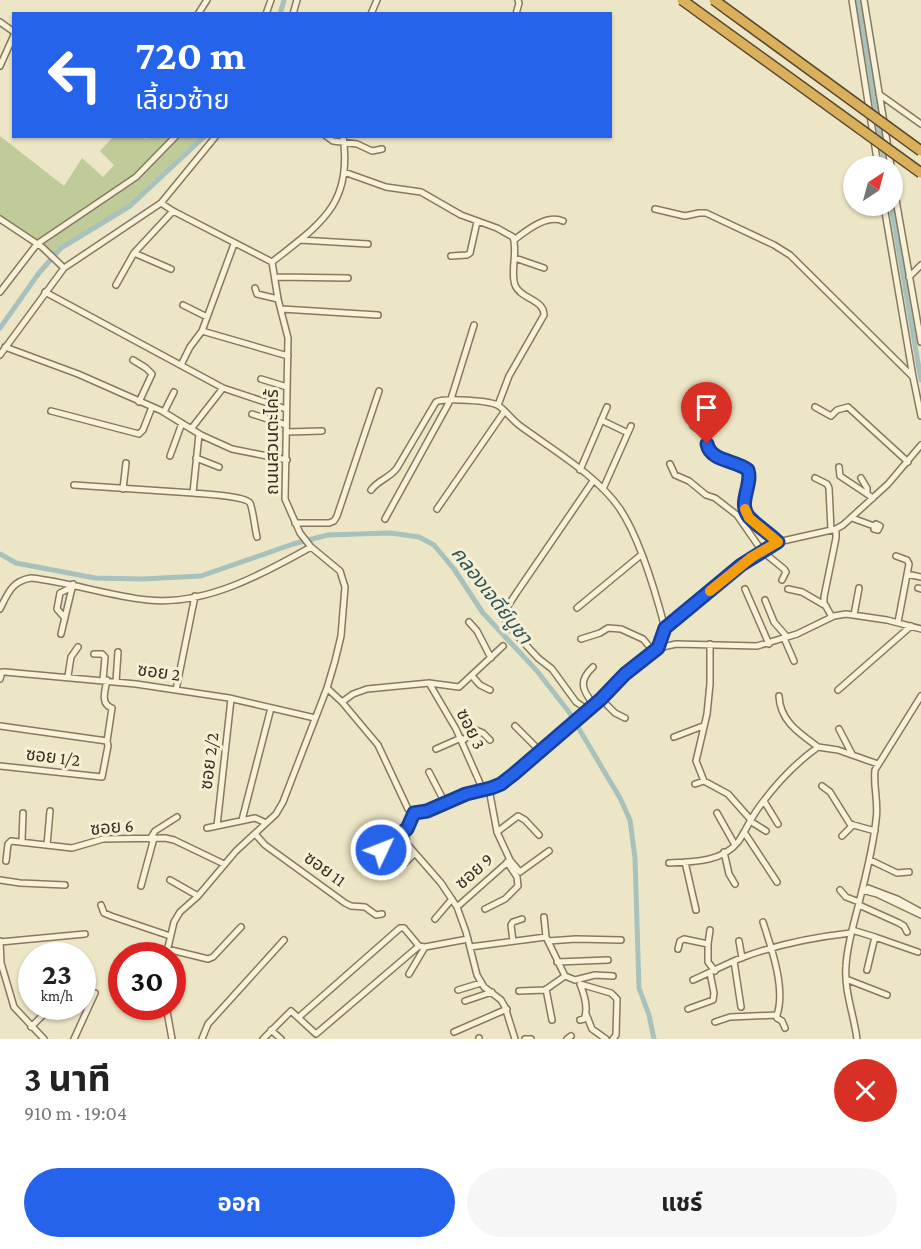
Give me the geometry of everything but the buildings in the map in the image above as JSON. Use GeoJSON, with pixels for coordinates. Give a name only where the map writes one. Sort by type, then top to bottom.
{"type":"FeatureCollection","features":[{"type":"Feature","properties":{"kind":"highway"},"geometry":{"type":"LineString","coordinates":[[682,0],[921,173]]}},
{"type":"Feature","properties":{"kind":"highway"},"geometry":{"type":"LineString","coordinates":[[714,0],[921,151]]}},
{"type":"Feature","properties":{"kind":"street"},"geometry":{"type":"LineString","coordinates":[[852,0],[876,156]]}},
{"type":"Feature","properties":{"kind":"street"},"geometry":{"type":"LineString","coordinates":[[864,0],[889,156]]}},
{"type":"Feature","properties":{"kind":"street"},"geometry":{"type":"LineString","coordinates":[[0,22],[12,31]]}},
{"type":"Feature","properties":{"kind":"street"},"geometry":{"type":"LineString","coordinates":[[0,66],[12,38]]}},
{"type":"Feature","properties":{"kind":"street"},"geometry":{"type":"LineString","coordinates":[[879,94],[921,124]]}},
{"type":"Feature","properties":{"kind":"street"},"geometry":{"type":"LineString","coordinates":[[0,292],[40,245],[136,177],[174,138]]}},
{"type":"Feature","properties":{"kind":"street"},"geometry":{"type":"LineString","coordinates":[[0,355],[61,266],[161,202],[214,138]]}},
{"type":"Feature","properties":{"kind":"street"},"geometry":{"type":"LineString","coordinates":[[329,138],[333,141],[344,140],[372,151],[382,149]]}},
{"type":"Feature","properties":{"kind":"street"},"geometry":{"type":"LineString","coordinates":[[161,202],[172,212],[272,262],[331,212],[339,194],[344,172],[344,140]]}},
{"type":"Feature","properties":{"kind":"street"},"geometry":{"type":"LineString","coordinates":[[344,172],[386,187],[422,192],[442,205],[477,222],[507,232],[514,240],[514,285],[518,291],[540,305],[544,310],[544,315],[509,376],[498,405]]}},
{"type":"Feature","properties":{"kind":"street"},"geometry":{"type":"LineString","coordinates":[[655,209],[685,216],[706,213],[782,249],[811,273],[913,377],[918,384],[921,416]]}},
{"type":"Feature","properties":{"kind":"street"},"geometry":{"type":"LineString","coordinates":[[116,285],[134,253],[172,212]]}},
{"type":"Feature","properties":{"kind":"street"},"geometry":{"type":"LineString","coordinates":[[886,216],[913,377]]}},
{"type":"Feature","properties":{"kind":"street"},"geometry":{"type":"LineString","coordinates":[[899,216],[921,342]]}},
{"type":"Feature","properties":{"kind":"street"},"geometry":{"type":"LineString","coordinates":[[0,219],[40,245],[61,266]]}},
{"type":"Feature","properties":{"kind":"street"},"geometry":{"type":"LineString","coordinates":[[514,240],[537,224],[555,219],[562,221]]}},
{"type":"Feature","properties":{"kind":"street"},"geometry":{"type":"LineString","coordinates":[[451,256],[470,253],[477,222]]}},
{"type":"Feature","properties":{"kind":"street"},"geometry":{"type":"LineString","coordinates":[[300,240],[368,244]]}},
{"type":"Feature","properties":{"kind":"street"},"geometry":{"type":"LineString","coordinates":[[182,365],[190,347],[202,331],[234,244]]}},
{"type":"Feature","properties":{"kind":"street"},"geometry":{"type":"LineString","coordinates":[[134,253],[171,269]]}},
{"type":"Feature","properties":{"kind":"street"},"geometry":{"type":"LineString","coordinates":[[515,258],[544,268]]}},
{"type":"Feature","properties":{"kind":"street","name":"ถนนสวนตะไคร้"},"geometry":{"type":"LineString","coordinates":[[168,942],[174,922],[180,912],[198,896],[224,864],[266,823],[283,802],[327,688],[341,636],[345,587],[340,571],[309,545],[295,524],[285,500],[288,338],[272,262]]}},
{"type":"Feature","properties":{"kind":"street"},"geometry":{"type":"LineString","coordinates":[[909,277],[921,265]]}},
{"type":"Feature","properties":{"kind":"street"},"geometry":{"type":"LineString","coordinates":[[275,277],[348,278]]}},
{"type":"Feature","properties":{"kind":"street"},"geometry":{"type":"LineString","coordinates":[[255,288],[256,294],[278,299]]}},
{"type":"Feature","properties":{"kind":"street"},"geometry":{"type":"LineString","coordinates":[[45,292],[223,388],[286,409]]}},
{"type":"Feature","properties":{"kind":"street"},"geometry":{"type":"LineString","coordinates":[[183,305],[207,316]]}},
{"type":"Feature","properties":{"kind":"street"},"geometry":{"type":"LineString","coordinates":[[282,309],[378,315]]}},
{"type":"Feature","properties":{"kind":"street"},"geometry":{"type":"LineString","coordinates":[[385,519],[451,399],[474,325]]}},
{"type":"Feature","properties":{"kind":"street"},"geometry":{"type":"LineString","coordinates":[[202,331],[288,356]]}},
{"type":"Feature","properties":{"kind":"street"},"geometry":{"type":"LineString","coordinates":[[5,346],[78,374],[164,412],[199,434],[232,449],[286,460]]}},
{"type":"Feature","properties":{"kind":"street"},"geometry":{"type":"LineString","coordinates":[[133,360],[147,368],[152,374],[139,402]]}},
{"type":"Feature","properties":{"kind":"street"},"geometry":{"type":"LineString","coordinates":[[261,379],[287,387]]}},
{"type":"Feature","properties":{"kind":"street"},"geometry":{"type":"LineString","coordinates":[[191,429],[223,388]]}},
{"type":"Feature","properties":{"kind":"street"},"geometry":{"type":"LineString","coordinates":[[295,524],[329,523],[337,516],[379,391]]}},
{"type":"Feature","properties":{"kind":"street"},"geometry":{"type":"LineString","coordinates":[[164,412],[174,392]]}},
{"type":"Feature","properties":{"kind":"street"},"geometry":{"type":"LineString","coordinates":[[371,490],[377,483],[391,476],[436,402],[451,399],[498,405],[603,489],[621,510],[641,555],[665,628]]}},
{"type":"Feature","properties":{"kind":"street"},"geometry":{"type":"LineString","coordinates":[[51,411],[139,434],[143,430],[152,407]]}},
{"type":"Feature","properties":{"kind":"street"},"geometry":{"type":"LineString","coordinates":[[579,470],[607,407]]}},
{"type":"Feature","properties":{"kind":"street"},"geometry":{"type":"LineString","coordinates":[[815,407],[831,416],[837,410],[848,407],[908,462]]}},
{"type":"Feature","properties":{"kind":"street"},"geometry":{"type":"LineString","coordinates":[[437,509],[504,412]]}},
{"type":"Feature","properties":{"kind":"street"},"geometry":{"type":"LineString","coordinates":[[252,414],[286,429],[322,430]]}},
{"type":"Feature","properties":{"kind":"street"},"geometry":{"type":"LineString","coordinates":[[601,420],[629,429],[603,489]]}},
{"type":"Feature","properties":{"kind":"street"},"geometry":{"type":"LineString","coordinates":[[170,456],[183,423]]}},
{"type":"Feature","properties":{"kind":"street"},"geometry":{"type":"LineString","coordinates":[[693,426],[707,436],[707,446],[711,453],[748,470],[750,481],[745,504],[747,513],[778,542]]}},
{"type":"Feature","properties":{"kind":"street"},"geometry":{"type":"LineString","coordinates":[[192,493],[199,434]]}},
{"type":"Feature","properties":{"kind":"street"},"geometry":{"type":"LineString","coordinates":[[416,436],[427,444]]}},
{"type":"Feature","properties":{"kind":"street"},"geometry":{"type":"LineString","coordinates":[[656,649],[665,628],[741,565],[778,542],[834,530],[852,518],[908,462],[921,445]]}},
{"type":"Feature","properties":{"kind":"street"},"geometry":{"type":"LineString","coordinates":[[196,458],[219,467]]}},
{"type":"Feature","properties":{"kind":"street"},"geometry":{"type":"LineString","coordinates":[[123,489],[126,463]]}},
{"type":"Feature","properties":{"kind":"street"},"geometry":{"type":"LineString","coordinates":[[670,464],[675,475],[689,481],[737,515],[762,551],[784,569],[786,572],[782,580]]}},
{"type":"Feature","properties":{"kind":"street"},"geometry":{"type":"LineString","coordinates":[[839,467],[840,476],[873,498]]}},
{"type":"Feature","properties":{"kind":"street"},"geometry":{"type":"LineString","coordinates":[[815,478],[827,484],[829,488],[836,538],[825,589],[826,606],[832,617]]}},
{"type":"Feature","properties":{"kind":"street"},"geometry":{"type":"LineString","coordinates":[[861,478],[867,488],[867,494]]}},
{"type":"Feature","properties":{"kind":"street"},"geometry":{"type":"LineString","coordinates":[[588,710],[576,702],[552,669],[538,658],[512,630],[503,616],[593,481]]}},
{"type":"Feature","properties":{"kind":"street"},"geometry":{"type":"LineString","coordinates":[[74,485],[230,496],[246,500],[251,506],[256,537]]}},
{"type":"Feature","properties":{"kind":"street"},"geometry":{"type":"LineString","coordinates":[[852,518],[874,526]]}},
{"type":"Feature","properties":{"kind":"street"},"geometry":{"type":"LineString","coordinates":[[0,609],[7,593],[17,582],[31,578],[147,600],[174,600],[195,596],[244,581],[281,565],[309,545]]}},
{"type":"Feature","properties":{"kind":"street"},"geometry":{"type":"LineString","coordinates":[[577,608],[641,555]]}},
{"type":"Feature","properties":{"kind":"street"},"geometry":{"type":"LineString","coordinates":[[896,556],[909,561],[898,622]]}},
{"type":"Feature","properties":{"kind":"street"},"geometry":{"type":"LineString","coordinates":[[907,574],[921,577]]}},
{"type":"Feature","properties":{"kind":"street"},"geometry":{"type":"LineString","coordinates":[[55,581],[60,593],[57,609],[65,618]]}},
{"type":"Feature","properties":{"kind":"street"},"geometry":{"type":"LineString","coordinates":[[60,593],[72,586]]}},
{"type":"Feature","properties":{"kind":"street"},"geometry":{"type":"LineString","coordinates":[[61,634],[72,586]]}},
{"type":"Feature","properties":{"kind":"street"},"geometry":{"type":"LineString","coordinates":[[854,615],[860,588]]}},
{"type":"Feature","properties":{"kind":"street"},"geometry":{"type":"LineString","coordinates":[[745,589],[769,644]]}},
{"type":"Feature","properties":{"kind":"street"},"geometry":{"type":"LineString","coordinates":[[788,589],[802,592],[826,606]]}},
{"type":"Feature","properties":{"kind":"street"},"geometry":{"type":"LineString","coordinates":[[176,690],[195,596]]}},
{"type":"Feature","properties":{"kind":"street"},"geometry":{"type":"LineString","coordinates":[[765,600],[774,622],[786,638],[794,661]]}},
{"type":"Feature","properties":{"kind":"street"},"geometry":{"type":"LineString","coordinates":[[327,688],[342,702],[378,745],[408,809],[414,813],[420,813],[501,784],[656,649],[676,644],[757,646],[769,644],[832,617],[854,615],[898,622],[921,629]]}},
{"type":"Feature","properties":{"kind":"street"},"geometry":{"type":"LineString","coordinates":[[469,622],[477,631],[491,658]]}},
{"type":"Feature","properties":{"kind":"street"},"geometry":{"type":"LineString","coordinates":[[838,690],[911,626]]}},
{"type":"Feature","properties":{"kind":"street"},"geometry":{"type":"LineString","coordinates":[[581,639],[608,628],[621,629],[643,639],[656,649]]}},
{"type":"Feature","properties":{"kind":"street"},"geometry":{"type":"LineString","coordinates":[[710,645],[710,684],[696,761],[705,781],[728,794],[750,820],[766,831]]}},
{"type":"Feature","properties":{"kind":"street","name":"ซอย 3"},"geometry":{"type":"LineString","coordinates":[[342,702],[358,691],[429,683],[459,687],[503,646]]}},
{"type":"Feature","properties":{"kind":"street"},"geometry":{"type":"LineString","coordinates":[[68,676],[71,657],[78,647]]}},
{"type":"Feature","properties":{"kind":"street"},"geometry":{"type":"LineString","coordinates":[[116,681],[118,652]]}},
{"type":"Feature","properties":{"kind":"street"},"geometry":{"type":"LineString","coordinates":[[0,726],[107,741],[112,708],[106,706],[104,702],[105,657],[102,654],[94,654]]}},
{"type":"Feature","properties":{"kind":"street"},"geometry":{"type":"LineString","coordinates":[[593,667],[586,674],[584,683],[587,695],[594,705]]}},
{"type":"Feature","properties":{"kind":"street","name":"ซอย 2"},"geometry":{"type":"LineString","coordinates":[[0,679],[5,672],[116,681],[231,699],[315,718]]}},
{"type":"Feature","properties":{"kind":"street"},"geometry":{"type":"LineString","coordinates":[[472,676],[480,685],[489,690]]}},
{"type":"Feature","properties":{"kind":"street","name":"ซอย 3"},"geometry":{"type":"LineString","coordinates":[[429,683],[486,789]]}},
{"type":"Feature","properties":{"kind":"street"},"geometry":{"type":"LineString","coordinates":[[779,696],[782,714],[795,729],[818,747],[852,754],[878,764]]}},
{"type":"Feature","properties":{"kind":"street"},"geometry":{"type":"LineString","coordinates":[[857,1039],[846,979],[847,954],[875,831],[878,806],[874,778],[878,764],[921,696]]}},
{"type":"Feature","properties":{"kind":"street","name":"ซอย 2/2"},"geometry":{"type":"LineString","coordinates":[[217,826],[231,699]]}},
{"type":"Feature","properties":{"kind":"street"},"geometry":{"type":"LineString","coordinates":[[601,699],[615,713],[625,718]]}},
{"type":"Feature","properties":{"kind":"street"},"geometry":{"type":"LineString","coordinates":[[242,820],[271,708]]}},
{"type":"Feature","properties":{"kind":"street"},"geometry":{"type":"LineString","coordinates":[[515,726],[540,751]]}},
{"type":"Feature","properties":{"kind":"street"},"geometry":{"type":"LineString","coordinates":[[674,737],[704,726]]}},
{"type":"Feature","properties":{"kind":"street"},"geometry":{"type":"LineString","coordinates":[[839,729],[852,754]]}},
{"type":"Feature","properties":{"kind":"street"},"geometry":{"type":"LineString","coordinates":[[436,749],[476,730],[490,740]]}},
{"type":"Feature","properties":{"kind":"street","name":"ซอย 1/2"},"geometry":{"type":"LineString","coordinates":[[0,766],[102,777],[107,741]]}},
{"type":"Feature","properties":{"kind":"street"},"geometry":{"type":"LineString","coordinates":[[669,863],[708,860],[735,845],[750,820],[790,770],[818,747]]}},
{"type":"Feature","properties":{"kind":"street"},"geometry":{"type":"LineString","coordinates":[[429,772],[445,803]]}},
{"type":"Feature","properties":{"kind":"street"},"geometry":{"type":"LineString","coordinates":[[695,784],[705,781]]}},
{"type":"Feature","properties":{"kind":"street"},"geometry":{"type":"LineString","coordinates":[[822,786],[830,792],[848,822],[875,831]]}},
{"type":"Feature","properties":{"kind":"street","name":"ซอย 9"},"geometry":{"type":"LineString","coordinates":[[457,907],[508,861],[497,832],[486,789]]}},
{"type":"Feature","properties":{"kind":"street"},"geometry":{"type":"LineString","coordinates":[[764,801],[778,824]]}},
{"type":"Feature","properties":{"kind":"street"},"geometry":{"type":"LineString","coordinates":[[47,845],[50,812]]}},
{"type":"Feature","properties":{"kind":"street"},"geometry":{"type":"LineString","coordinates":[[6,861],[3,853],[9,842],[22,841],[23,813]]}},
{"type":"Feature","properties":{"kind":"street"},"geometry":{"type":"LineString","coordinates":[[414,813],[407,829],[406,844],[441,883],[457,907],[480,983],[501,1000],[507,1009],[515,1039]]}},
{"type":"Feature","properties":{"kind":"street"},"geometry":{"type":"LineString","coordinates":[[717,813],[735,845]]}},
{"type":"Feature","properties":{"kind":"street"},"geometry":{"type":"LineString","coordinates":[[497,832],[518,816],[539,835]]}},
{"type":"Feature","properties":{"kind":"street"},"geometry":{"type":"LineString","coordinates":[[141,886],[155,831],[177,817]]}},
{"type":"Feature","properties":{"kind":"street"},"geometry":{"type":"LineString","coordinates":[[207,828],[255,818],[266,823]]}},
{"type":"Feature","properties":{"kind":"street"},"geometry":{"type":"LineString","coordinates":[[842,836],[853,825]]}},
{"type":"Feature","properties":{"kind":"street"},"geometry":{"type":"LineString","coordinates":[[381,855],[386,842],[407,829]]}},
{"type":"Feature","properties":{"kind":"street"},"geometry":{"type":"LineString","coordinates":[[744,832],[777,882]]}},
{"type":"Feature","properties":{"kind":"street","name":"ซอย 11"},"geometry":{"type":"LineString","coordinates":[[255,834],[265,845],[345,903],[365,907],[376,915],[382,914]]}},
{"type":"Feature","properties":{"kind":"street","name":"ซอย 6"},"geometry":{"type":"LineString","coordinates":[[22,841],[72,848],[103,839],[174,840],[224,864]]}},
{"type":"Feature","properties":{"kind":"street"},"geometry":{"type":"LineString","coordinates":[[508,861],[520,872],[549,851]]}},
{"type":"Feature","properties":{"kind":"street"},"geometry":{"type":"LineString","coordinates":[[724,852],[729,874],[735,885]]}},
{"type":"Feature","properties":{"kind":"street"},"geometry":{"type":"LineString","coordinates":[[398,870],[414,854]]}},
{"type":"Feature","properties":{"kind":"street"},"geometry":{"type":"LineString","coordinates":[[870,860],[897,873],[909,872]]}},
{"type":"Feature","properties":{"kind":"street"},"geometry":{"type":"LineString","coordinates":[[485,909],[505,899],[518,886],[517,877],[508,861]]}},
{"type":"Feature","properties":{"kind":"street"},"geometry":{"type":"LineString","coordinates":[[685,862],[696,910]]}},
{"type":"Feature","properties":{"kind":"street"},"geometry":{"type":"LineString","coordinates":[[170,879],[198,896]]}},
{"type":"Feature","properties":{"kind":"street"},"geometry":{"type":"LineString","coordinates":[[0,880],[65,885]]}},
{"type":"Feature","properties":{"kind":"street"},"geometry":{"type":"LineString","coordinates":[[863,888],[921,914]]}},
{"type":"Feature","properties":{"kind":"street"},"geometry":{"type":"LineString","coordinates":[[840,890],[843,895],[904,926],[907,932]]}},
{"type":"Feature","properties":{"kind":"street"},"geometry":{"type":"LineString","coordinates":[[435,919],[452,899]]}},
{"type":"Feature","properties":{"kind":"street"},"geometry":{"type":"LineString","coordinates":[[101,905],[104,913],[170,936]]}},
{"type":"Feature","properties":{"kind":"street"},"geometry":{"type":"LineString","coordinates":[[544,916],[547,939],[564,975],[611,993],[617,999],[616,1035],[613,1039]]}},
{"type":"Feature","properties":{"kind":"street"},"geometry":{"type":"LineString","coordinates":[[513,941],[511,925],[513,922],[522,920]]}},
{"type":"Feature","properties":{"kind":"street"},"geometry":{"type":"LineString","coordinates":[[763,922],[778,985],[777,1027]]}},
{"type":"Feature","properties":{"kind":"street"},"geometry":{"type":"LineString","coordinates":[[186,955],[208,959],[213,957],[241,927]]}},
{"type":"Feature","properties":{"kind":"street"},"geometry":{"type":"LineString","coordinates":[[299,1017],[400,928],[404,928],[422,946]]}},
{"type":"Feature","properties":{"kind":"street"},"geometry":{"type":"LineString","coordinates":[[688,1009],[713,1000],[712,972],[708,962],[711,930]]}},
{"type":"Feature","properties":{"kind":"street"},"geometry":{"type":"LineString","coordinates":[[693,980],[734,961],[771,949],[814,938],[852,932],[875,937],[918,952]]}},
{"type":"Feature","properties":{"kind":"street"},"geometry":{"type":"LineString","coordinates":[[44,1039],[14,1008],[1,963],[0,942],[85,934]]}},
{"type":"Feature","properties":{"kind":"street"},"geometry":{"type":"LineString","coordinates":[[867,970],[875,937]]}},
{"type":"Feature","properties":{"kind":"street"},"geometry":{"type":"LineString","coordinates":[[316,1034],[422,946],[468,939]]}},
{"type":"Feature","properties":{"kind":"street"},"geometry":{"type":"LineString","coordinates":[[470,946],[547,939],[621,940]]}},
{"type":"Feature","properties":{"kind":"street"},"geometry":{"type":"LineString","coordinates":[[678,949],[680,941],[684,939],[708,944]]}},
{"type":"Feature","properties":{"kind":"street"},"geometry":{"type":"LineString","coordinates":[[202,1039],[208,1024],[284,940]]}},
{"type":"Feature","properties":{"kind":"street"},"geometry":{"type":"LineString","coordinates":[[739,941],[742,958]]}},
{"type":"Feature","properties":{"kind":"street"},"geometry":{"type":"LineString","coordinates":[[409,974],[422,946]]}},
{"type":"Feature","properties":{"kind":"street"},"geometry":{"type":"LineString","coordinates":[[557,962],[608,960]]}},
{"type":"Feature","properties":{"kind":"street"},"geometry":{"type":"LineString","coordinates":[[734,961],[741,1006]]}},
{"type":"Feature","properties":{"kind":"street"},"geometry":{"type":"LineString","coordinates":[[519,991],[546,989],[564,975]]}},
{"type":"Feature","properties":{"kind":"street"},"geometry":{"type":"LineString","coordinates":[[580,982],[595,975],[613,976]]}},
{"type":"Feature","properties":{"kind":"street"},"geometry":{"type":"LineString","coordinates":[[846,979],[887,995]]}},
{"type":"Feature","properties":{"kind":"street"},"geometry":{"type":"LineString","coordinates":[[580,982],[586,1014],[592,1029],[606,1039]]}},
{"type":"Feature","properties":{"kind":"street"},"geometry":{"type":"LineString","coordinates":[[458,990],[480,983]]}},
{"type":"Feature","properties":{"kind":"street"},"geometry":{"type":"LineString","coordinates":[[546,989],[552,1020]]}},
{"type":"Feature","properties":{"kind":"street"},"geometry":{"type":"LineString","coordinates":[[465,1001],[492,992]]}},
{"type":"Feature","properties":{"kind":"street"},"geometry":{"type":"LineString","coordinates":[[454,1032],[507,1009]]}},
{"type":"Feature","properties":{"kind":"street"},"geometry":{"type":"LineString","coordinates":[[263,1039],[291,1011],[322,1039]]}},
{"type":"Feature","properties":{"kind":"street"},"geometry":{"type":"LineString","coordinates":[[580,1020],[584,1019],[586,1014]]}},
{"type":"Feature","properties":{"kind":"street"},"geometry":{"type":"LineString","coordinates":[[715,1022],[730,1017],[777,1016],[785,1028]]}},
{"type":"Feature","properties":{"kind":"street"},"geometry":{"type":"LineString","coordinates":[[31,1027],[38,1020]]}},
{"type":"Feature","properties":{"kind":"street"},"geometry":{"type":"LineString","coordinates":[[74,1039],[83,1020]]}},
{"type":"Feature","properties":{"kind":"street"},"geometry":{"type":"LineString","coordinates":[[169,1020],[172,1039]]}},
{"type":"Feature","properties":{"kind":"street"},"geometry":{"type":"LineString","coordinates":[[272,1030],[281,1039]]}},
{"type":"Feature","properties":{"kind":"street"},"geometry":{"type":"LineString","coordinates":[[34,1039],[38,1033]]}},
{"type":"Feature","properties":{"kind":"street"},"geometry":{"type":"LineString","coordinates":[[525,1039],[531,1039]]}},
{"type":"Feature","properties":{"kind":"green space"},"geometry":{"type":"Polygon","coordinates":[[[0,136],[64,186],[82,158],[103,177],[114,165],[100,151],[112,138],[204,138],[130,206],[61,248],[53,257],[37,241],[0,217],[0,136]]]}},
{"type":"Feature","properties":{"kind":"waterway","name":"คลองเจดีย์บูชา"},"geometry":{"type":"LineString","coordinates":[[281,12],[284,0]]}},
{"type":"Feature","properties":{"kind":"waterway"},"geometry":{"type":"LineString","coordinates":[[858,0],[883,156]]}},
{"type":"Feature","properties":{"kind":"waterway","name":"คลองเจดีย์บูชา"},"geometry":{"type":"LineString","coordinates":[[0,328],[39,273],[61,248],[130,206],[203,138]]}},
{"type":"Feature","properties":{"kind":"waterway"},"geometry":{"type":"LineString","coordinates":[[893,216],[921,380]]}},
{"type":"Feature","properties":{"kind":"waterway","name":"คลองเจดีย์บูชา"},"geometry":{"type":"LineString","coordinates":[[0,554],[16,563],[95,578],[142,579],[201,576],[293,544],[328,535],[390,533],[419,537],[434,545],[454,569],[483,613],[537,671],[569,712],[620,798],[630,820],[635,858],[639,988],[649,1015],[654,1039]]}},
{"type":"Feature","properties":{"kind":"slow traffic"},"geometry":{"type":"LineString","coordinates":[[710,591],[752,557],[778,542],[771,533],[749,518],[745,509]]}},
{"type":"Feature","properties":{"kind":"route"},"geometry":{"type":"LineString","coordinates":[[381,850],[386,842],[407,829],[414,813],[427,811],[455,798],[501,784],[601,699],[625,674],[658,648],[665,628],[741,565],[778,542],[771,533],[749,518],[745,509],[745,498],[750,481],[748,470],[714,455],[709,451],[707,444]]}}]}
